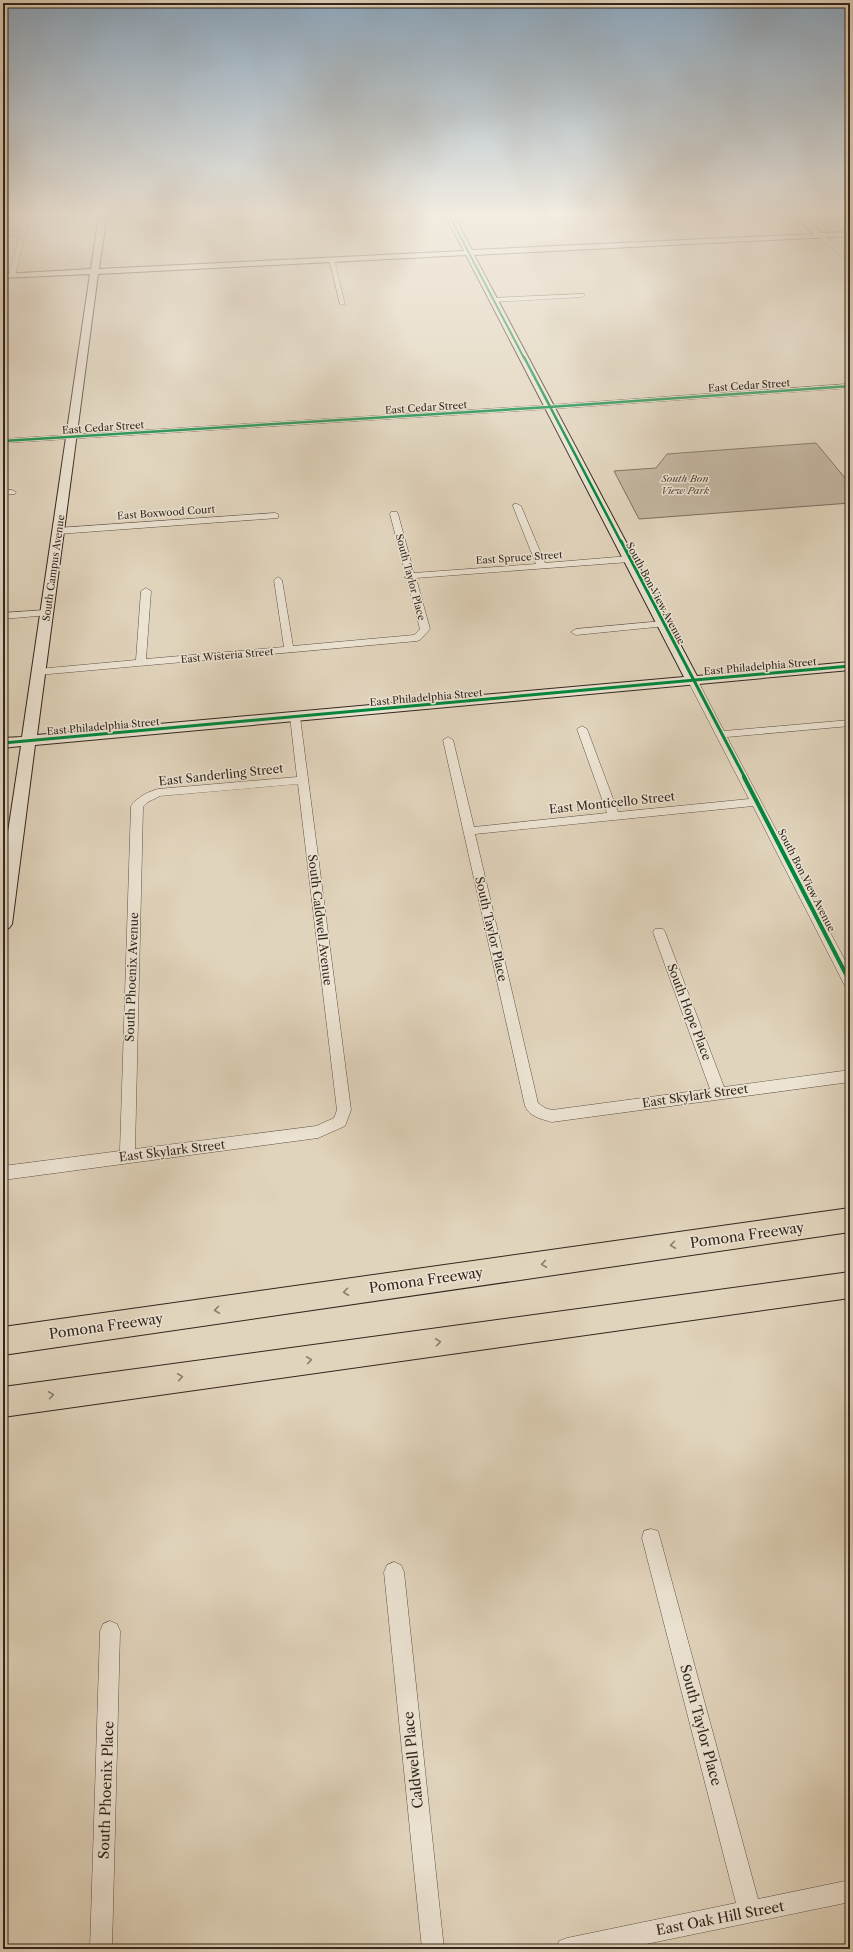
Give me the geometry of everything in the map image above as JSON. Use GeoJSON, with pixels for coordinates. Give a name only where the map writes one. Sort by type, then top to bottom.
{"type":"FeatureCollection","features":[{"type":"Feature","properties":{"kind":"highway","name":"Pomona Freeway"},"geometry":{"type":"LineString","coordinates":[[3,1341],[850,1220]]}},
{"type":"Feature","properties":{"kind":"highway"},"geometry":{"type":"LineString","coordinates":[[8,1401],[850,1285]]}},
{"type":"Feature","properties":{"kind":"street","name":"South Campus Avenue"},"geometry":{"type":"LineString","coordinates":[[3,924],[70,437],[90,304]]}},
{"type":"Feature","properties":{"kind":"street","name":"South Bon View Avenue"},"geometry":{"type":"LineString","coordinates":[[495,304],[722,734],[850,982]]}},
{"type":"Feature","properties":{"kind":"street","name":"East Cedar Street"},"geometry":{"type":"LineString","coordinates":[[3,441],[550,407],[850,386]]}},
{"type":"Feature","properties":{"kind":"street"},"geometry":{"type":"LineString","coordinates":[[517,506],[542,566]]}},
{"type":"Feature","properties":{"kind":"street","name":"South Taylor Place"},"geometry":{"type":"LineString","coordinates":[[394,514],[425,629],[417,638]]}},
{"type":"Feature","properties":{"kind":"street","name":"East Boxwood Court"},"geometry":{"type":"LineString","coordinates":[[58,531],[275,516]]}},
{"type":"Feature","properties":{"kind":"street","name":"East Spruce Street"},"geometry":{"type":"LineString","coordinates":[[410,576],[629,559]]}},
{"type":"Feature","properties":{"kind":"street"},"geometry":{"type":"LineString","coordinates":[[278,580],[289,650]]}},
{"type":"Feature","properties":{"kind":"street"},"geometry":{"type":"LineString","coordinates":[[141,663],[146,591]]}},
{"type":"Feature","properties":{"kind":"street"},"geometry":{"type":"LineString","coordinates":[[3,616],[46,613]]}},
{"type":"Feature","properties":{"kind":"street"},"geometry":{"type":"LineString","coordinates":[[576,632],[663,624]]}},
{"type":"Feature","properties":{"kind":"street","name":"East Wisteria Street"},"geometry":{"type":"LineString","coordinates":[[38,672],[417,638]]}},
{"type":"Feature","properties":{"kind":"street","name":"East Philadelphia Street"},"geometry":{"type":"LineString","coordinates":[[3,743],[850,666]]}},
{"type":"Feature","properties":{"kind":"street","name":"South Caldwell Avenue"},"geometry":{"type":"LineString","coordinates":[[295,717],[344,1110],[340,1122]]}},
{"type":"Feature","properties":{"kind":"street"},"geometry":{"type":"LineString","coordinates":[[722,734],[850,723]]}},
{"type":"Feature","properties":{"kind":"street"},"geometry":{"type":"LineString","coordinates":[[582,729],[614,816]]}},
{"type":"Feature","properties":{"kind":"street","name":"South Taylor Place"},"geometry":{"type":"LineString","coordinates":[[448,740],[532,1106],[541,1113]]}},
{"type":"Feature","properties":{"kind":"street","name":"East Sanderling Street"},"geometry":{"type":"LineString","coordinates":[[144,799],[158,792],[303,780]]}},
{"type":"Feature","properties":{"kind":"street","name":"South Phoenix Avenue"},"geometry":{"type":"LineString","coordinates":[[127,1157],[137,806],[144,799]]}},
{"type":"Feature","properties":{"kind":"street","name":"East Monticello Street"},"geometry":{"type":"LineString","coordinates":[[469,831],[757,802]]}},
{"type":"Feature","properties":{"kind":"street","name":"South Hope Place"},"geometry":{"type":"LineString","coordinates":[[659,932],[719,1093]]}},
{"type":"Feature","properties":{"kind":"street","name":"East Skylark Street"},"geometry":{"type":"LineString","coordinates":[[541,1113],[552,1116],[850,1076]]}},
{"type":"Feature","properties":{"kind":"street","name":"East Skylark Street"},"geometry":{"type":"LineString","coordinates":[[3,1173],[318,1132],[340,1122]]}},
{"type":"Feature","properties":{"kind":"street","name":"South Taylor Place"},"geometry":{"type":"LineString","coordinates":[[651,1538],[750,1912]]}},
{"type":"Feature","properties":{"kind":"street","name":"Caldwell Place"},"geometry":{"type":"LineString","coordinates":[[394,1572],[433,1949]]}},
{"type":"Feature","properties":{"kind":"street","name":"South Phoenix Place"},"geometry":{"type":"LineString","coordinates":[[101,1949],[110,1631]]}},
{"type":"Feature","properties":{"kind":"street","name":"East Oak Hill Street"},"geometry":{"type":"LineString","coordinates":[[566,1949],[850,1891]]}},
{"type":"Feature","properties":{"kind":"green space","name":"South Bon View Park"},"geometry":{"type":"Polygon","coordinates":[[[816,443],[850,484],[850,503],[639,519],[614,471],[656,468],[667,454],[816,443]]]}},
{"type":"Feature","properties":{"kind":"cycle path"},"geometry":{"type":"LineString","coordinates":[[496,304],[722,734],[850,982]]}},
{"type":"Feature","properties":{"kind":"cycle path"},"geometry":{"type":"LineString","coordinates":[[3,441],[549,407],[850,386]]}},
{"type":"Feature","properties":{"kind":"cycle path"},"geometry":{"type":"LineString","coordinates":[[3,743],[850,666]]}}]}
